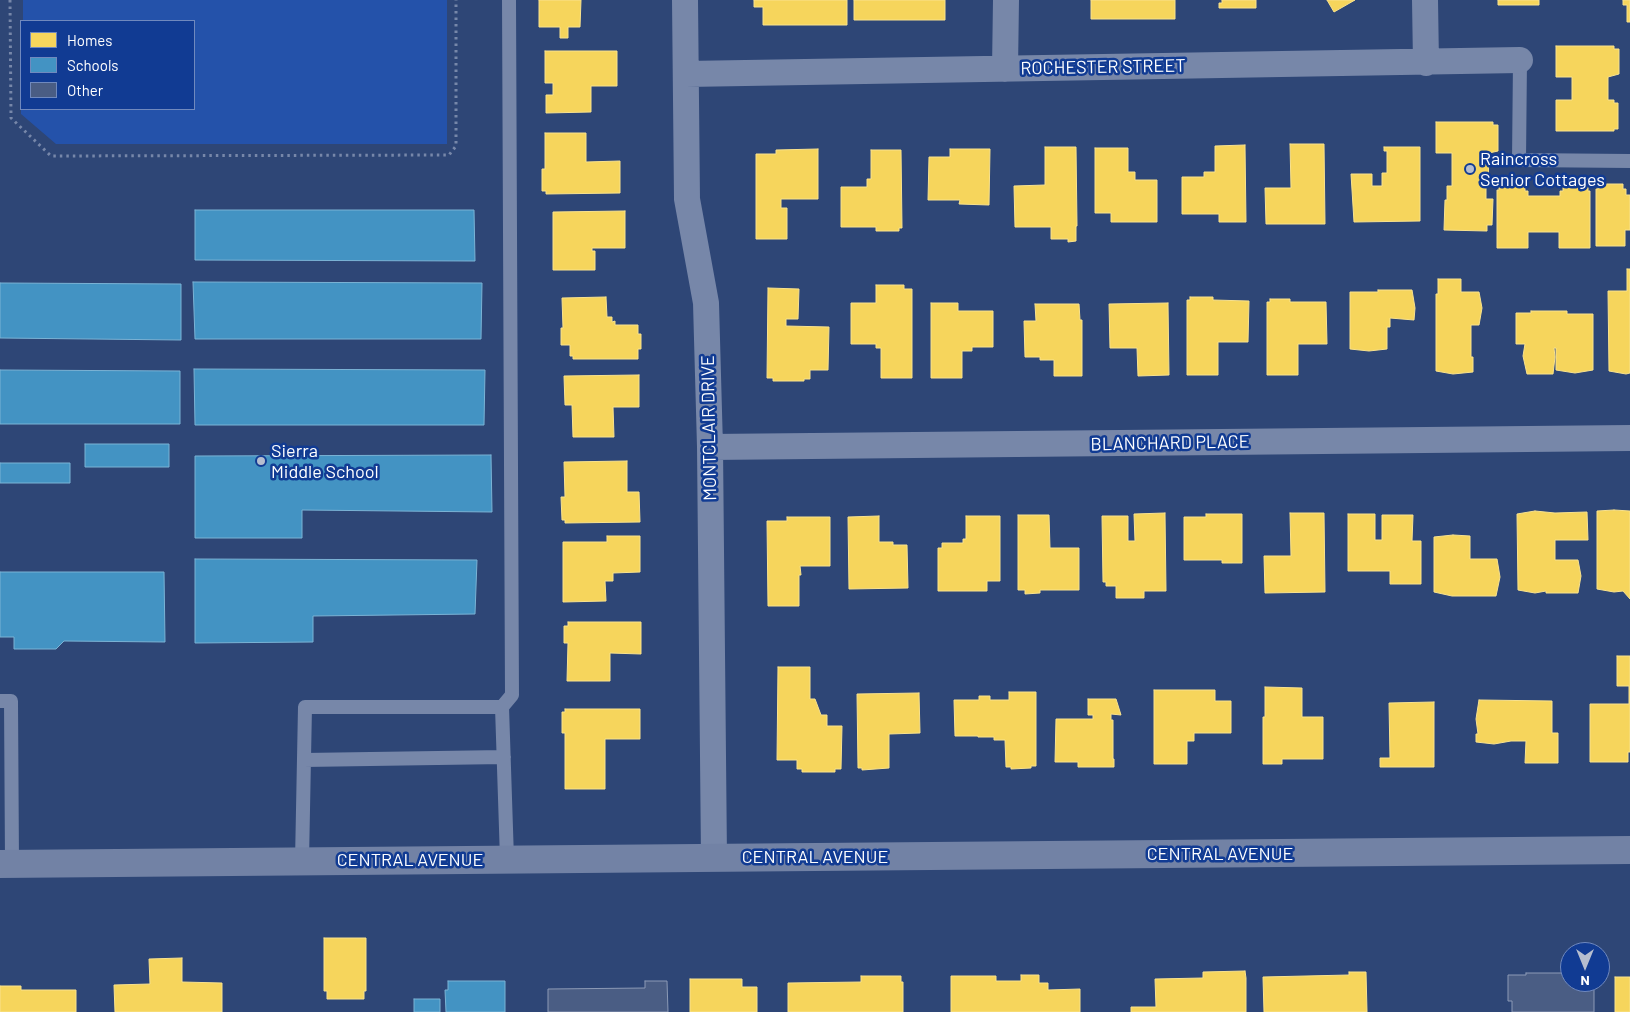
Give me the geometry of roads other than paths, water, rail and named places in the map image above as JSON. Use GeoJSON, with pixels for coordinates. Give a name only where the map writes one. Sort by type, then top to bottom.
{"type":"FeatureCollection","features":[{"type":"Feature","properties":{"kind":"main road","name":"CENTRAL AVENUE"},"geometry":{"type":"LineString","coordinates":[[6,864],[1630,850]]}},
{"type":"Feature","properties":{"kind":"street","name":"MONTCLAIR DRIVE"},"geometry":{"type":"LineString","coordinates":[[685,0],[687,199],[706,303],[710,447],[714,858]]}},
{"type":"Feature","properties":{"kind":"street"},"geometry":{"type":"LineString","coordinates":[[1005,68],[1006,0]]}},
{"type":"Feature","properties":{"kind":"street"},"geometry":{"type":"LineString","coordinates":[[1426,0],[1426,63]]}},
{"type":"Feature","properties":{"kind":"street","name":"ROCHESTER STREET"},"geometry":{"type":"LineString","coordinates":[[686,74],[1520,60]]}},
{"type":"Feature","properties":{"kind":"street","name":"BLANCHARD PLACE"},"geometry":{"type":"LineString","coordinates":[[710,447],[1630,438]]}},
{"type":"Feature","properties":{"kind":"lane"},"geometry":{"type":"LineString","coordinates":[[506,860],[502,707],[512,695],[509,0]]}},
{"type":"Feature","properties":{"kind":"lane"},"geometry":{"type":"LineString","coordinates":[[1520,60],[1519,160],[1630,161]]}},
{"type":"Feature","properties":{"kind":"lane"},"geometry":{"type":"LineString","coordinates":[[0,701],[11,701],[6,764],[6,864]]}},
{"type":"Feature","properties":{"kind":"lane"},"geometry":{"type":"LineString","coordinates":[[302,861],[305,707],[502,707]]}},
{"type":"Feature","properties":{"kind":"lane"},"geometry":{"type":"LineString","coordinates":[[304,760],[504,757]]}},
{"type":"Feature","properties":{"kind":"place","name":"Raincross Senior Cottages"},"geometry":{"type":"Point","coordinates":[1470,169]}},
{"type":"Feature","properties":{"kind":"place","name":"Sierra Middle School"},"geometry":{"type":"Point","coordinates":[261,461]}}]}
